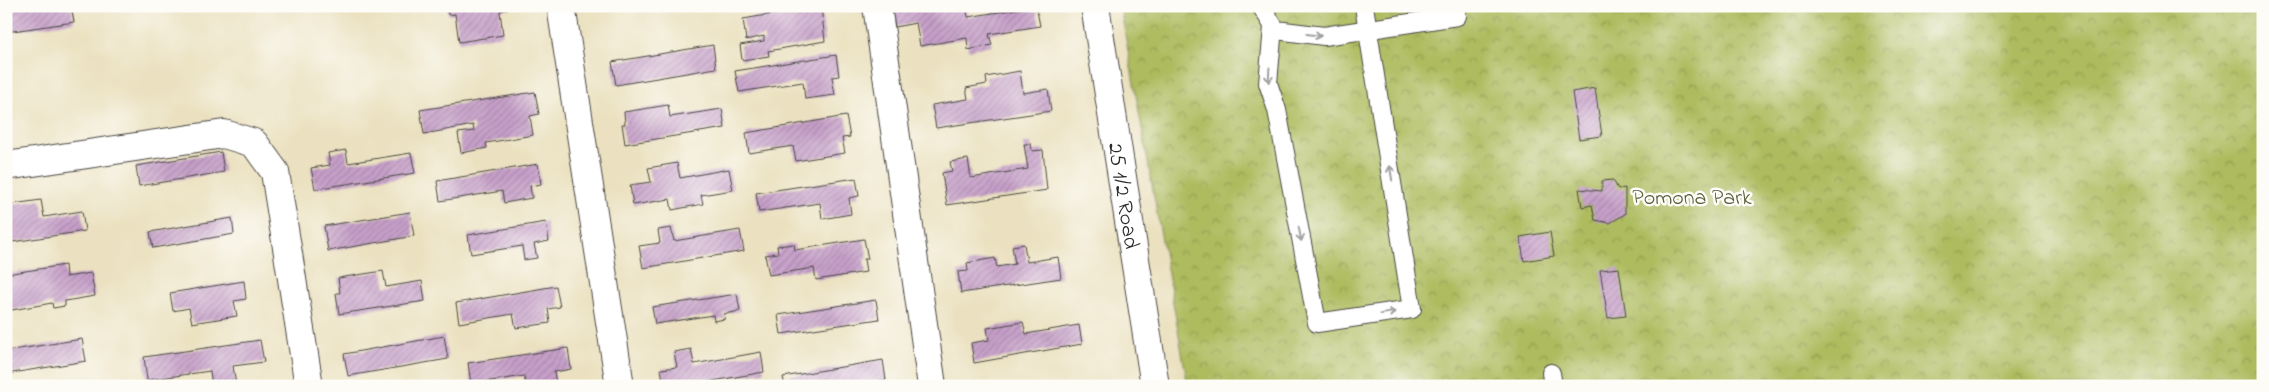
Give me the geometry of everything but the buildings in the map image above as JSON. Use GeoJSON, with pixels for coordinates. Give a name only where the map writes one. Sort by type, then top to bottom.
{"type":"FeatureCollection","features":[{"type":"Feature","properties":{"kind":"street"},"geometry":{"type":"LineString","coordinates":[[561,6],[620,386]]}},
{"type":"Feature","properties":{"kind":"street"},"geometry":{"type":"LineString","coordinates":[[877,6],[932,386]]}},
{"type":"Feature","properties":{"kind":"street","name":"25 1/2 Road"},"geometry":{"type":"LineString","coordinates":[[1095,6],[1154,386]]}},
{"type":"Feature","properties":{"kind":"street"},"geometry":{"type":"LineString","coordinates":[[6,166],[224,134],[254,143],[275,172],[309,386]]}},
{"type":"Feature","properties":{"kind":"lane"},"geometry":{"type":"LineString","coordinates":[[1262,6],[1276,30],[1324,36],[1457,16],[1455,6]]}},
{"type":"Feature","properties":{"kind":"lane"},"geometry":{"type":"LineString","coordinates":[[1273,27],[1268,83],[1277,110],[1317,323],[1412,309],[1364,6]]}},
{"type":"Feature","properties":{"kind":"green space","name":"Pomona Park"},"geometry":{"type":"Polygon","coordinates":[[[1120,6],[2263,6],[2263,386],[1188,386],[1120,6]]]}}]}
